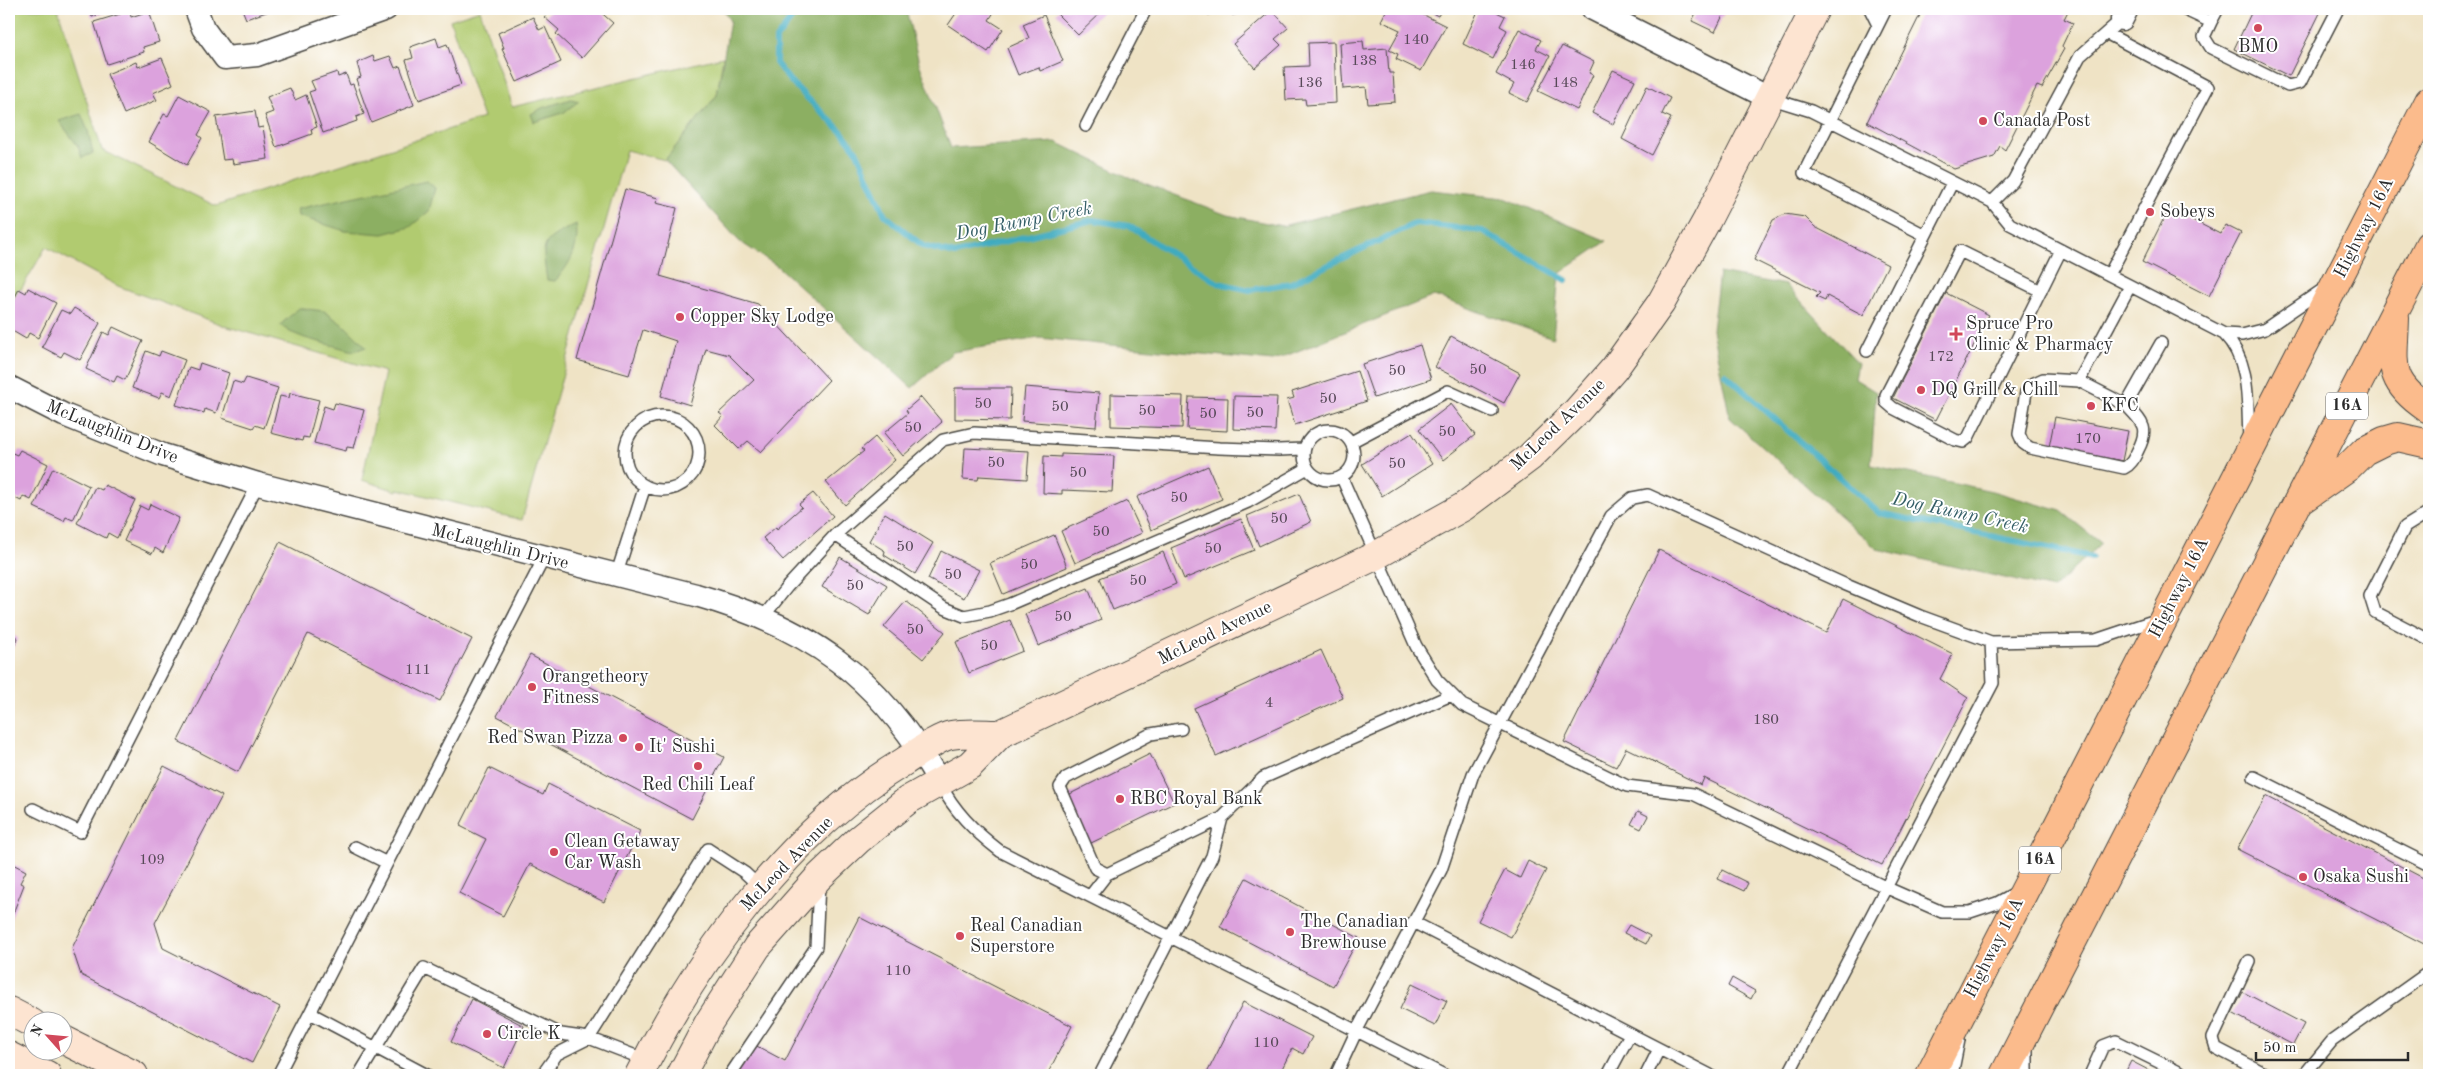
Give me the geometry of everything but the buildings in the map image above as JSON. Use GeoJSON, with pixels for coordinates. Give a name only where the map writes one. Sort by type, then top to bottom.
{"type":"FeatureCollection","features":[{"type":"Feature","properties":{"kind":"main road","name":"Highway 16A"},"geometry":{"type":"LineString","coordinates":[[1930,1075],[2429,101]]}},
{"type":"Feature","properties":{"kind":"main road","name":"16A"},"geometry":{"type":"LineString","coordinates":[[2004,1075],[2429,245]]}},
{"type":"Feature","properties":{"kind":"main road"},"geometry":{"type":"LineString","coordinates":[[2396,311],[2394,372],[2405,392],[2428,406]]}},
{"type":"Feature","properties":{"kind":"main road"},"geometry":{"type":"LineString","coordinates":[[2298,502],[2348,467],[2364,451],[2384,440],[2398,437],[2429,444]]}},
{"type":"Feature","properties":{"kind":"street"},"geometry":{"type":"LineString","coordinates":[[196,9],[203,28],[225,58],[257,55],[386,9]]}},
{"type":"Feature","properties":{"kind":"street"},"geometry":{"type":"LineString","coordinates":[[1593,9],[1769,98]]}},
{"type":"Feature","properties":{"kind":"street","name":"McLeod Avenue"},"geometry":{"type":"LineString","coordinates":[[681,1075],[709,1022],[757,947],[819,877],[858,840],[908,800],[970,765],[1000,734],[1375,556],[1463,507],[1530,457],[1576,412],[1614,369],[1661,303],[1707,220],[1815,9]]}},
{"type":"Feature","properties":{"kind":"street","name":"McLaughlin Drive"},"geometry":{"type":"LineString","coordinates":[[9,387],[64,415],[154,452],[258,484],[696,595],[763,617],[814,643],[844,665],[890,708],[922,751],[939,781]]}},
{"type":"Feature","properties":{"kind":"street","name":"McLeod Avenue"},"geometry":{"type":"LineString","coordinates":[[643,1068],[676,1006],[717,942],[760,888],[796,850],[836,813],[885,773],[950,735],[1000,734]]}},
{"type":"Feature","properties":{"kind":"street"},"geometry":{"type":"LineString","coordinates":[[9,1011],[22,1018]]}},
{"type":"Feature","properties":{"kind":"street"},"geometry":{"type":"LineString","coordinates":[[72,1044],[134,1075]]}},
{"type":"Feature","properties":{"kind":"street"},"geometry":{"type":"LineString","coordinates":[[9,1056],[47,1075]]}},
{"type":"Feature","properties":{"kind":"lane"},"geometry":{"type":"LineString","coordinates":[[1086,126],[1146,9]]}},
{"type":"Feature","properties":{"kind":"lane"},"geometry":{"type":"LineString","coordinates":[[1870,9],[1878,25]]}},
{"type":"Feature","properties":{"kind":"lane"},"geometry":{"type":"LineString","coordinates":[[1886,9],[1804,174],[1926,235]]}},
{"type":"Feature","properties":{"kind":"lane"},"geometry":{"type":"LineString","coordinates":[[2183,9],[2211,22]]}},
{"type":"Feature","properties":{"kind":"lane"},"geometry":{"type":"LineString","coordinates":[[2218,9],[2204,37],[2211,48],[2288,86],[2300,83],[2338,9]]}},
{"type":"Feature","properties":{"kind":"lane"},"geometry":{"type":"LineString","coordinates":[[1992,202],[2013,181],[2080,56],[2106,34],[2125,14]]}},
{"type":"Feature","properties":{"kind":"lane"},"geometry":{"type":"LineString","coordinates":[[2106,34],[2208,87],[2109,275]]}},
{"type":"Feature","properties":{"kind":"lane"},"geometry":{"type":"LineString","coordinates":[[1769,98],[1812,111],[1992,202],[2010,224],[2224,334],[2234,345],[2245,372],[2249,452]]}},
{"type":"Feature","properties":{"kind":"lane"},"geometry":{"type":"LineString","coordinates":[[1867,351],[1952,183]]}},
{"type":"Feature","properties":{"kind":"lane"},"geometry":{"type":"LineString","coordinates":[[2041,291],[1960,251],[1886,395],[1886,402],[1893,408],[1955,440],[1963,442],[1968,438],[2041,291],[2061,250]]}},
{"type":"Feature","properties":{"kind":"lane"},"geometry":{"type":"LineString","coordinates":[[2224,334],[2242,336],[2265,329],[2338,279]]}},
{"type":"Feature","properties":{"kind":"lane"},"geometry":{"type":"LineString","coordinates":[[2079,381],[2130,286]]}},
{"type":"Feature","properties":{"kind":"lane"},"geometry":{"type":"LineString","coordinates":[[2126,405],[2161,344]]}},
{"type":"Feature","properties":{"kind":"lane"},"geometry":{"type":"LineString","coordinates":[[2043,379],[2079,381],[2126,405],[2142,421],[2145,437],[2130,465],[2124,468],[2116,468],[2030,448],[2023,443],[2018,434],[2026,392],[2032,384],[2043,379]]}},
{"type":"Feature","properties":{"kind":"lane"},"geometry":{"type":"LineString","coordinates":[[1351,442],[1448,391],[1492,411]]}},
{"type":"Feature","properties":{"kind":"lane"},"geometry":{"type":"LineString","coordinates":[[656,416],[672,417],[686,424],[695,436],[699,451],[697,466],[688,479],[675,488],[660,490],[645,486],[633,476],[626,462],[625,447],[631,432],[642,421],[656,416]]}},
{"type":"Feature","properties":{"kind":"lane"},"geometry":{"type":"LineString","coordinates":[[1335,430],[1351,442],[1354,462],[1342,478],[1322,480],[1306,468],[1303,449],[1316,433],[1335,430]]}},
{"type":"Feature","properties":{"kind":"lane"},"geometry":{"type":"LineString","coordinates":[[763,617],[787,587],[835,535],[943,440],[974,434],[1229,448],[1303,449]]}},
{"type":"Feature","properties":{"kind":"lane"},"geometry":{"type":"LineString","coordinates":[[835,535],[944,608],[964,616],[990,611],[1010,604],[1248,502],[1306,468]]}},
{"type":"Feature","properties":{"kind":"lane"},"geometry":{"type":"LineString","coordinates":[[1342,478],[1416,646],[1436,680],[1462,705],[1627,786],[1693,794],[1885,887],[1942,912],[1970,912],[1997,903],[2025,888]]}},
{"type":"Feature","properties":{"kind":"lane"},"geometry":{"type":"LineString","coordinates":[[33,810],[80,832],[258,484]]}},
{"type":"Feature","properties":{"kind":"lane"},"geometry":{"type":"LineString","coordinates":[[616,576],[645,486]]}},
{"type":"Feature","properties":{"kind":"lane"},"geometry":{"type":"LineString","coordinates":[[1336,1075],[1357,1030],[1441,870],[1467,788],[1499,724],[1611,516],[1632,498],[1648,495],[1844,584],[1920,616],[1991,642],[2096,640],[2165,617]]}},
{"type":"Feature","properties":{"kind":"lane"},"geometry":{"type":"LineString","coordinates":[[2429,512],[2405,527],[2370,596],[2375,612],[2429,640]]}},
{"type":"Feature","properties":{"kind":"lane"},"geometry":{"type":"LineString","coordinates":[[278,1075],[544,558]]}},
{"type":"Feature","properties":{"kind":"lane"},"geometry":{"type":"LineString","coordinates":[[1788,1075],[1993,684],[1991,642]]}},
{"type":"Feature","properties":{"kind":"lane"},"geometry":{"type":"LineString","coordinates":[[1090,896],[1107,874],[1222,818],[1263,778],[1451,695]]}},
{"type":"Feature","properties":{"kind":"lane"},"geometry":{"type":"LineString","coordinates":[[1107,874],[1095,868],[1060,787],[1066,778],[1151,734],[1181,729]]}},
{"type":"Feature","properties":{"kind":"lane"},"geometry":{"type":"LineString","coordinates":[[2254,777],[2429,865]]}},
{"type":"Feature","properties":{"kind":"lane"},"geometry":{"type":"LineString","coordinates":[[939,781],[949,801],[973,830],[1000,851],[1444,1075]]}},
{"type":"Feature","properties":{"kind":"lane"},"geometry":{"type":"LineString","coordinates":[[1100,1075],[1212,856],[1222,818]]}},
{"type":"Feature","properties":{"kind":"lane"},"geometry":{"type":"LineString","coordinates":[[354,847],[387,863]]}},
{"type":"Feature","properties":{"kind":"lane"},"geometry":{"type":"LineString","coordinates":[[542,1075],[556,1054],[588,1038],[708,849],[745,873],[760,888]]}},
{"type":"Feature","properties":{"kind":"lane"},"geometry":{"type":"LineString","coordinates":[[730,1075],[816,947],[819,877]]}},
{"type":"Feature","properties":{"kind":"lane"},"geometry":{"type":"LineString","coordinates":[[1413,922],[1710,1075]]}},
{"type":"Feature","properties":{"kind":"lane"},"geometry":{"type":"LineString","coordinates":[[2249,960],[2213,1038],[2216,1048],[2268,1075]]}},
{"type":"Feature","properties":{"kind":"lane"},"geometry":{"type":"LineString","coordinates":[[358,1075],[424,968],[561,1034],[588,1038],[643,1068]]}},
{"type":"Feature","properties":{"kind":"lane"},"geometry":{"type":"LineString","coordinates":[[2304,1075],[2332,1041],[2429,972]]}},
{"type":"Feature","properties":{"kind":"lane"},"geometry":{"type":"LineString","coordinates":[[1952,1075],[1965,1004]]}},
{"type":"Feature","properties":{"kind":"lane"},"geometry":{"type":"LineString","coordinates":[[310,1014],[427,1075]]}},
{"type":"Feature","properties":{"kind":"lane"},"geometry":{"type":"LineString","coordinates":[[2027,1031],[2027,1075]]}},
{"type":"Feature","properties":{"kind":"lane"},"geometry":{"type":"LineString","coordinates":[[1608,1075],[1630,1034]]}},
{"type":"Feature","properties":{"kind":"lane"},"geometry":{"type":"LineString","coordinates":[[2090,1075],[2103,1046],[2116,1041],[2185,1075]]}},
{"type":"Feature","properties":{"kind":"lane"},"geometry":{"type":"LineString","coordinates":[[1646,1075],[1659,1049]]}},
{"type":"Feature","properties":{"kind":"green space"},"geometry":{"type":"Polygon","coordinates":[[[9,9],[58,9],[102,150],[216,206],[483,118],[450,20],[480,10],[512,107],[723,57],[717,95],[665,160],[626,150],[522,520],[398,489],[397,491],[362,480],[385,372],[228,327],[118,286],[46,247],[9,310],[9,9]]]}},
{"type":"Feature","properties":{"kind":"green space"},"geometry":{"type":"Polygon","coordinates":[[[723,9],[906,9],[919,63],[951,148],[1056,142],[1126,176],[1227,215],[1282,226],[1431,190],[1505,198],[1607,241],[1559,274],[1553,338],[1434,296],[1273,361],[1039,338],[953,352],[912,388],[777,266],[739,241],[665,160],[717,95],[730,21],[723,9]]]}},
{"type":"Feature","properties":{"kind":"green space"},"geometry":{"type":"Polygon","coordinates":[[[571,99],[579,101],[563,113],[534,122],[531,114],[542,108],[571,99]]]}},
{"type":"Feature","properties":{"kind":"green space"},"geometry":{"type":"Polygon","coordinates":[[[81,114],[88,131],[93,153],[82,158],[78,146],[59,121],[81,114]]]}},
{"type":"Feature","properties":{"kind":"green space"},"geometry":{"type":"Polygon","coordinates":[[[427,181],[435,188],[429,211],[410,227],[383,234],[345,231],[298,216],[297,209],[427,181]]]}},
{"type":"Feature","properties":{"kind":"green space"},"geometry":{"type":"Polygon","coordinates":[[[576,224],[577,240],[573,255],[555,281],[547,280],[544,257],[546,244],[556,235],[576,224]]]}},
{"type":"Feature","properties":{"kind":"green space"},"geometry":{"type":"Polygon","coordinates":[[[1719,273],[1786,285],[1858,363],[1855,379],[1876,392],[1871,465],[1992,491],[2061,511],[2101,543],[2053,589],[1877,549],[1730,418],[1712,330],[1719,273]]]}},
{"type":"Feature","properties":{"kind":"green space"},"geometry":{"type":"Polygon","coordinates":[[[299,308],[324,311],[346,327],[366,347],[354,351],[342,348],[305,338],[290,332],[280,325],[299,308]]]}},
{"type":"Feature","properties":{"kind":"waterway","name":"Dog Rump Creek"},"geometry":{"type":"LineString","coordinates":[[799,9],[776,39],[776,63],[790,81],[842,132],[856,150],[885,215],[923,246],[955,254],[1093,220],[1129,226],[1218,283],[1250,290],[1291,283],[1416,223],[1482,231],[1566,280]]}},
{"type":"Feature","properties":{"kind":"waterway","name":"Dog Rump Creek"},"geometry":{"type":"LineString","coordinates":[[1725,374],[1879,513],[2092,557]]}},
{"type":"Feature","properties":{"kind":"place","name":"BMO"},"geometry":{"type":"Point","coordinates":[2258,28]}},
{"type":"Feature","properties":{"kind":"place","name":"Canada Post"},"geometry":{"type":"Point","coordinates":[1983,121]}},
{"type":"Feature","properties":{"kind":"place","name":"Sobeys"},"geometry":{"type":"Point","coordinates":[2150,212]}},
{"type":"Feature","properties":{"kind":"place","name":"Copper Sky Lodge"},"geometry":{"type":"Point","coordinates":[680,317]}},
{"type":"Feature","properties":{"kind":"place","name":"Spruce Pro Clinic & Pharmacy"},"geometry":{"type":"Point","coordinates":[1956,334]}},
{"type":"Feature","properties":{"kind":"place","name":"DQ Grill & Chill"},"geometry":{"type":"Point","coordinates":[1921,390]}},
{"type":"Feature","properties":{"kind":"place","name":"KFC"},"geometry":{"type":"Point","coordinates":[2091,406]}},
{"type":"Feature","properties":{"kind":"place","name":"Orangetheory Fitness"},"geometry":{"type":"Point","coordinates":[532,687]}},
{"type":"Feature","properties":{"kind":"place","name":"Red Swan Pizza"},"geometry":{"type":"Point","coordinates":[623,738]}},
{"type":"Feature","properties":{"kind":"place","name":"It' Sushi"},"geometry":{"type":"Point","coordinates":[639,747]}},
{"type":"Feature","properties":{"kind":"place","name":"Red Chili Leaf"},"geometry":{"type":"Point","coordinates":[698,766]}},
{"type":"Feature","properties":{"kind":"place","name":"RBC Royal Bank"},"geometry":{"type":"Point","coordinates":[1120,799]}},
{"type":"Feature","properties":{"kind":"place","name":"Clean Getaway Car Wash"},"geometry":{"type":"Point","coordinates":[554,852]}},
{"type":"Feature","properties":{"kind":"place","name":"Osaka Sushi"},"geometry":{"type":"Point","coordinates":[2303,877]}},
{"type":"Feature","properties":{"kind":"place","name":"The Canadian Brewhouse"},"geometry":{"type":"Point","coordinates":[1290,932]}},
{"type":"Feature","properties":{"kind":"place","name":"Real Canadian Superstore"},"geometry":{"type":"Point","coordinates":[960,936]}},
{"type":"Feature","properties":{"kind":"place","name":"Circle K"},"geometry":{"type":"Point","coordinates":[487,1034]}}]}
